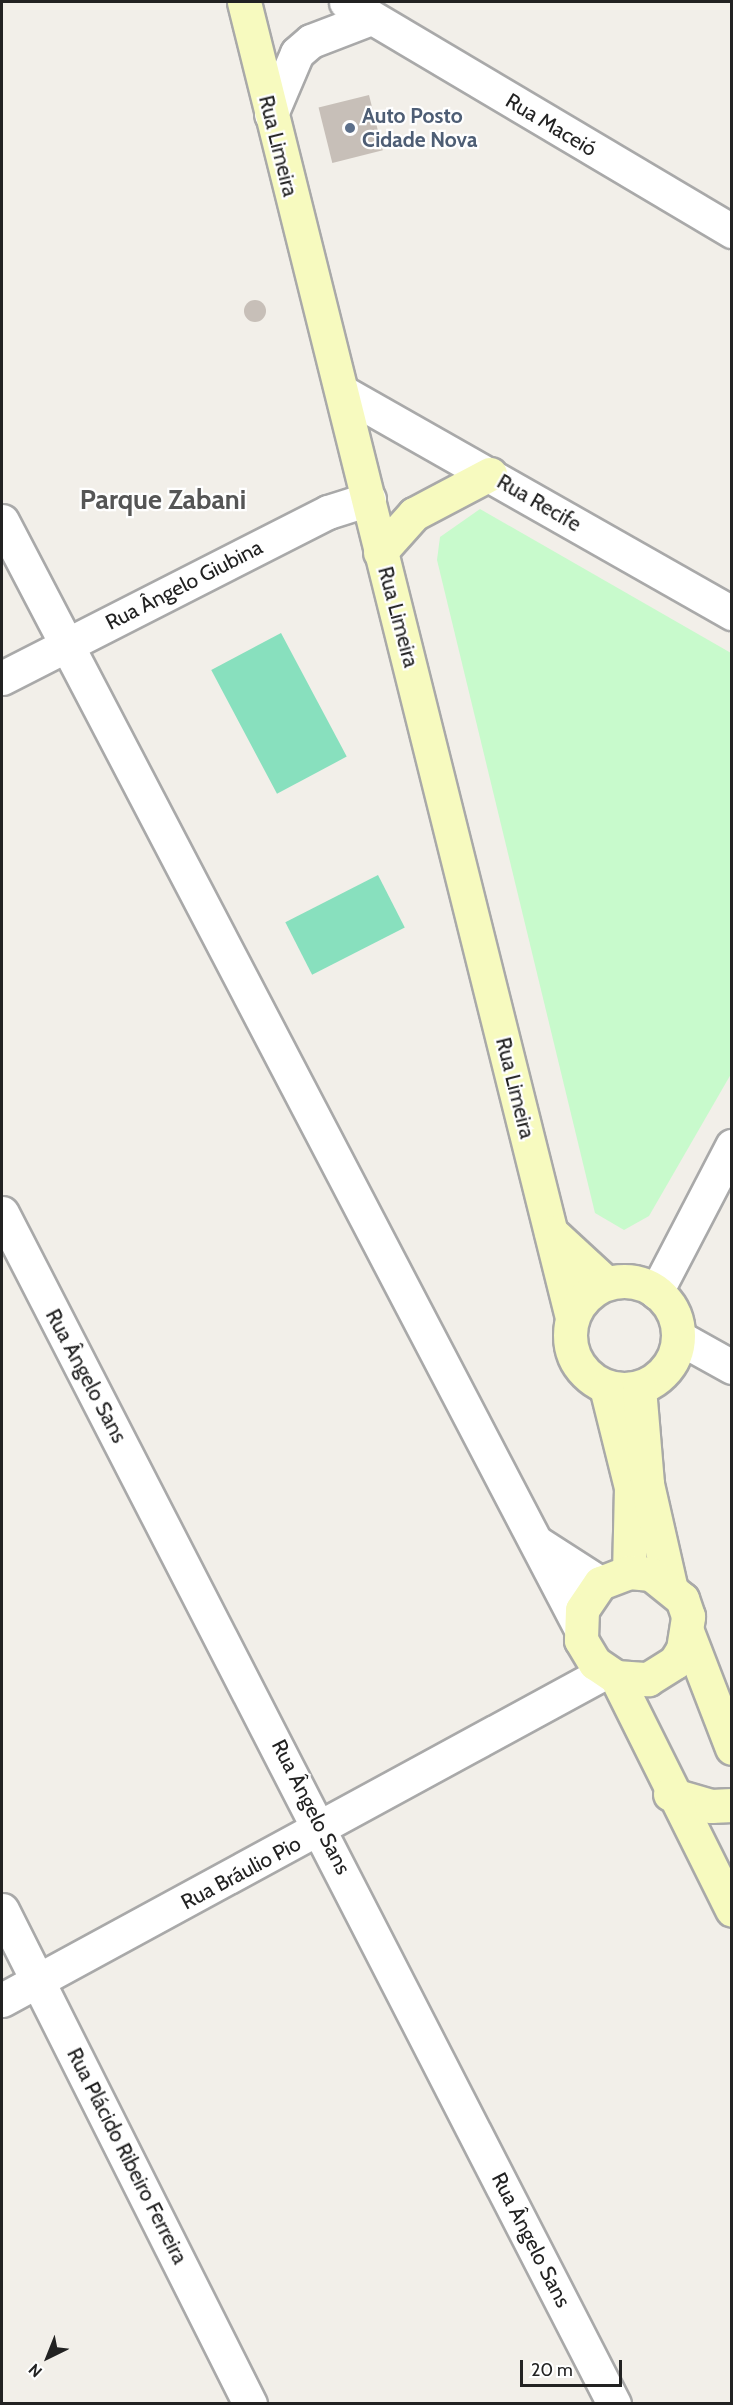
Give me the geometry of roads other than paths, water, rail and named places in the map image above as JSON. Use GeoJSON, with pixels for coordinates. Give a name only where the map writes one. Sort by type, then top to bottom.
{"type":"FeatureCollection","features":[{"type":"Feature","properties":{"kind":"main road","name":"Rua Limeira"},"geometry":{"type":"LineString","coordinates":[[244,2],[271,114],[346,394],[380,552],[572,1318]]}},
{"type":"Feature","properties":{"kind":"main road"},"geometry":{"type":"LineString","coordinates":[[380,552],[414,514],[490,474]]}},
{"type":"Feature","properties":{"kind":"main road"},"geometry":{"type":"LineString","coordinates":[[551,1232],[606,1283]]}},
{"type":"Feature","properties":{"kind":"main road"},"geometry":{"type":"LineString","coordinates":[[633,1281],[656,1292],[673,1312],[678,1337],[667,1368],[639,1388],[606,1387],[591,1379],[571,1351],[572,1318],[579,1302],[606,1283],[633,1281]]}},
{"type":"Feature","properties":{"kind":"main road"},"geometry":{"type":"LineString","coordinates":[[606,1387],[632,1487],[615,1577],[582,1610],[580,1627],[586,1653],[611,1675],[670,1794],[732,1910]]}},
{"type":"Feature","properties":{"kind":"main road"},"geometry":{"type":"LineString","coordinates":[[639,1388],[646,1484],[670,1585],[685,1608],[688,1634],[732,1748]]}},
{"type":"Feature","properties":{"kind":"main road"},"geometry":{"type":"LineString","coordinates":[[615,1577],[651,1574],[670,1585]]}},
{"type":"Feature","properties":{"kind":"main road"},"geometry":{"type":"LineString","coordinates":[[611,1675],[648,1679],[662,1672],[675,1662],[688,1634]]}},
{"type":"Feature","properties":{"kind":"main road"},"geometry":{"type":"LineString","coordinates":[[670,1794],[711,1806],[732,1805]]}},
{"type":"Feature","properties":{"kind":"street","name":"Rua Maceió"},"geometry":{"type":"LineString","coordinates":[[271,114],[297,53],[358,10],[732,231]]}},
{"type":"Feature","properties":{"kind":"street","name":"Rua Recife"},"geometry":{"type":"LineString","coordinates":[[346,394],[732,613]]}},
{"type":"Feature","properties":{"kind":"street","name":"Rua Ângelo Giubina"},"geometry":{"type":"LineString","coordinates":[[2,678],[328,512],[369,499]]}},
{"type":"Feature","properties":{"kind":"street"},"geometry":{"type":"LineString","coordinates":[[2,521],[580,1627]]}},
{"type":"Feature","properties":{"kind":"street"},"geometry":{"type":"LineString","coordinates":[[656,1292],[732,1146]]}},
{"type":"Feature","properties":{"kind":"street","name":"Rua Ângelo Sans"},"geometry":{"type":"LineString","coordinates":[[2,1213],[323,1829],[615,2403]]}},
{"type":"Feature","properties":{"kind":"street"},"geometry":{"type":"LineString","coordinates":[[678,1337],[732,1367]]}},
{"type":"Feature","properties":{"kind":"street"},"geometry":{"type":"LineString","coordinates":[[538,1544],[615,1577]]}},
{"type":"Feature","properties":{"kind":"street","name":"Rua Bráulio Pio"},"geometry":{"type":"LineString","coordinates":[[2,2000],[611,1675]]}},
{"type":"Feature","properties":{"kind":"street","name":"Rua Plácido Ribeiro Ferreira"},"geometry":{"type":"LineString","coordinates":[[2,1910],[250,2403]]}},
{"type":"Feature","properties":{"kind":"place","name":"Auto Posto Cidade Nova"},"geometry":{"type":"Point","coordinates":[350,128]}},
{"type":"Feature","properties":{"kind":"district","name":"Parque Zabani"},"geometry":{"type":"Point","coordinates":[163,500]}}]}
